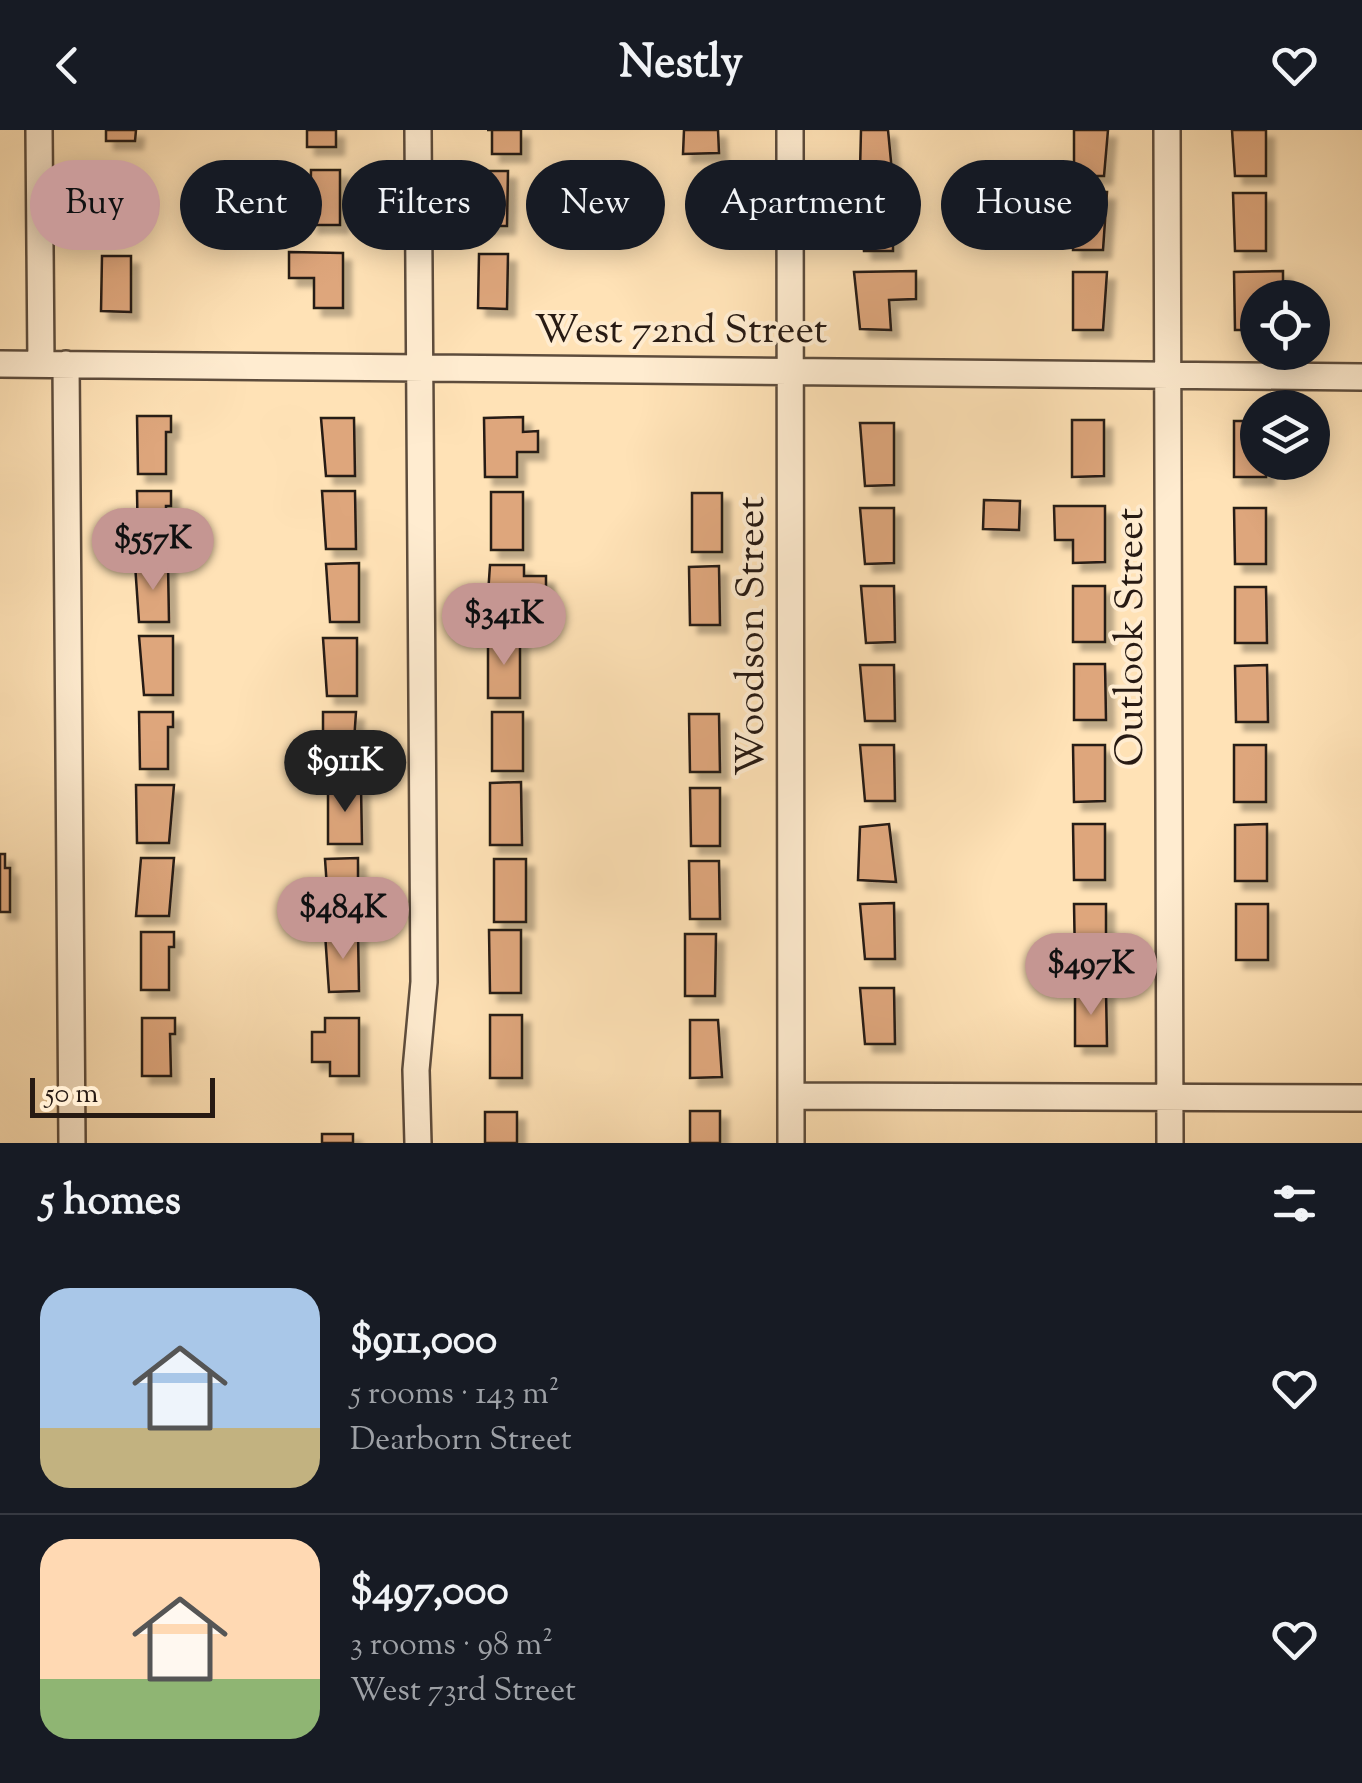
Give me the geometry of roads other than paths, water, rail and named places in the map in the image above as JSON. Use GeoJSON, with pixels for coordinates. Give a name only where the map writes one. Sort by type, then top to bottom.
{"type":"FeatureCollection","features":[{"type":"Feature","properties":{"kind":"street"},"geometry":{"type":"LineString","coordinates":[[39,130],[54,364],[72,1143]]}},
{"type":"Feature","properties":{"kind":"street"},"geometry":{"type":"LineString","coordinates":[[418,130],[424,982],[416,1070],[418,1143]]}},
{"type":"Feature","properties":{"kind":"street","name":"Woodson Street"},"geometry":{"type":"LineString","coordinates":[[790,130],[791,1143]]}},
{"type":"Feature","properties":{"kind":"street","name":"Outlook Street"},"geometry":{"type":"LineString","coordinates":[[1167,130],[1170,1143]]}},
{"type":"Feature","properties":{"kind":"street","name":"West 72nd Street"},"geometry":{"type":"LineString","coordinates":[[0,364],[1362,377]]}},
{"type":"Feature","properties":{"kind":"street"},"geometry":{"type":"LineString","coordinates":[[791,1096],[1362,1098]]}}]}
